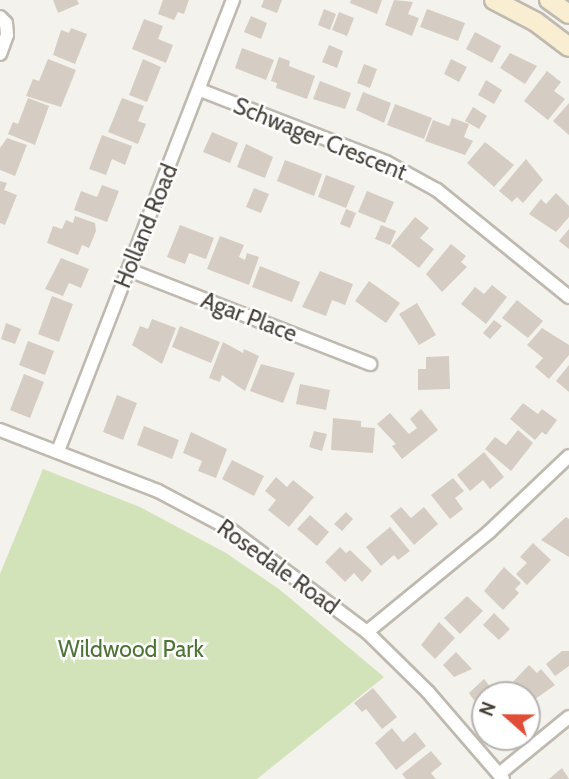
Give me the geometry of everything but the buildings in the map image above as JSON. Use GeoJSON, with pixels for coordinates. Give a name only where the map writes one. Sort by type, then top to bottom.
{"type":"FeatureCollection","features":[{"type":"Feature","properties":{"kind":"main road"},"geometry":{"type":"LineString","coordinates":[[494,0],[536,22],[569,47]]}},
{"type":"Feature","properties":{"kind":"main road"},"geometry":{"type":"LineString","coordinates":[[549,0],[569,14]]}},
{"type":"Feature","properties":{"kind":"street","name":"Holland Road"},"geometry":{"type":"LineString","coordinates":[[58,451],[233,0]]}},
{"type":"Feature","properties":{"kind":"street"},"geometry":{"type":"LineString","coordinates":[[0,17],[6,23],[7,35],[0,54]]}},
{"type":"Feature","properties":{"kind":"street","name":"Schwager Crescent"},"geometry":{"type":"LineString","coordinates":[[200,90],[396,167],[437,190],[569,297]]}},
{"type":"Feature","properties":{"kind":"street","name":"Agar Place"},"geometry":{"type":"LineString","coordinates":[[129,270],[370,364]]}},
{"type":"Feature","properties":{"kind":"street","name":"Rosedale Road"},"geometry":{"type":"LineString","coordinates":[[0,430],[158,491],[228,528],[367,632],[501,776]]}},
{"type":"Feature","properties":{"kind":"street"},"geometry":{"type":"LineString","coordinates":[[367,632],[489,532],[569,456]]}},
{"type":"Feature","properties":{"kind":"street"},"geometry":{"type":"LineString","coordinates":[[501,776],[569,718]]}},
{"type":"Feature","properties":{"kind":"green space","name":"Wildwood Park"},"geometry":{"type":"Polygon","coordinates":[[[43,469],[140,507],[226,553],[279,589],[384,677],[257,779],[0,779],[0,574],[43,469]]]}}]}
